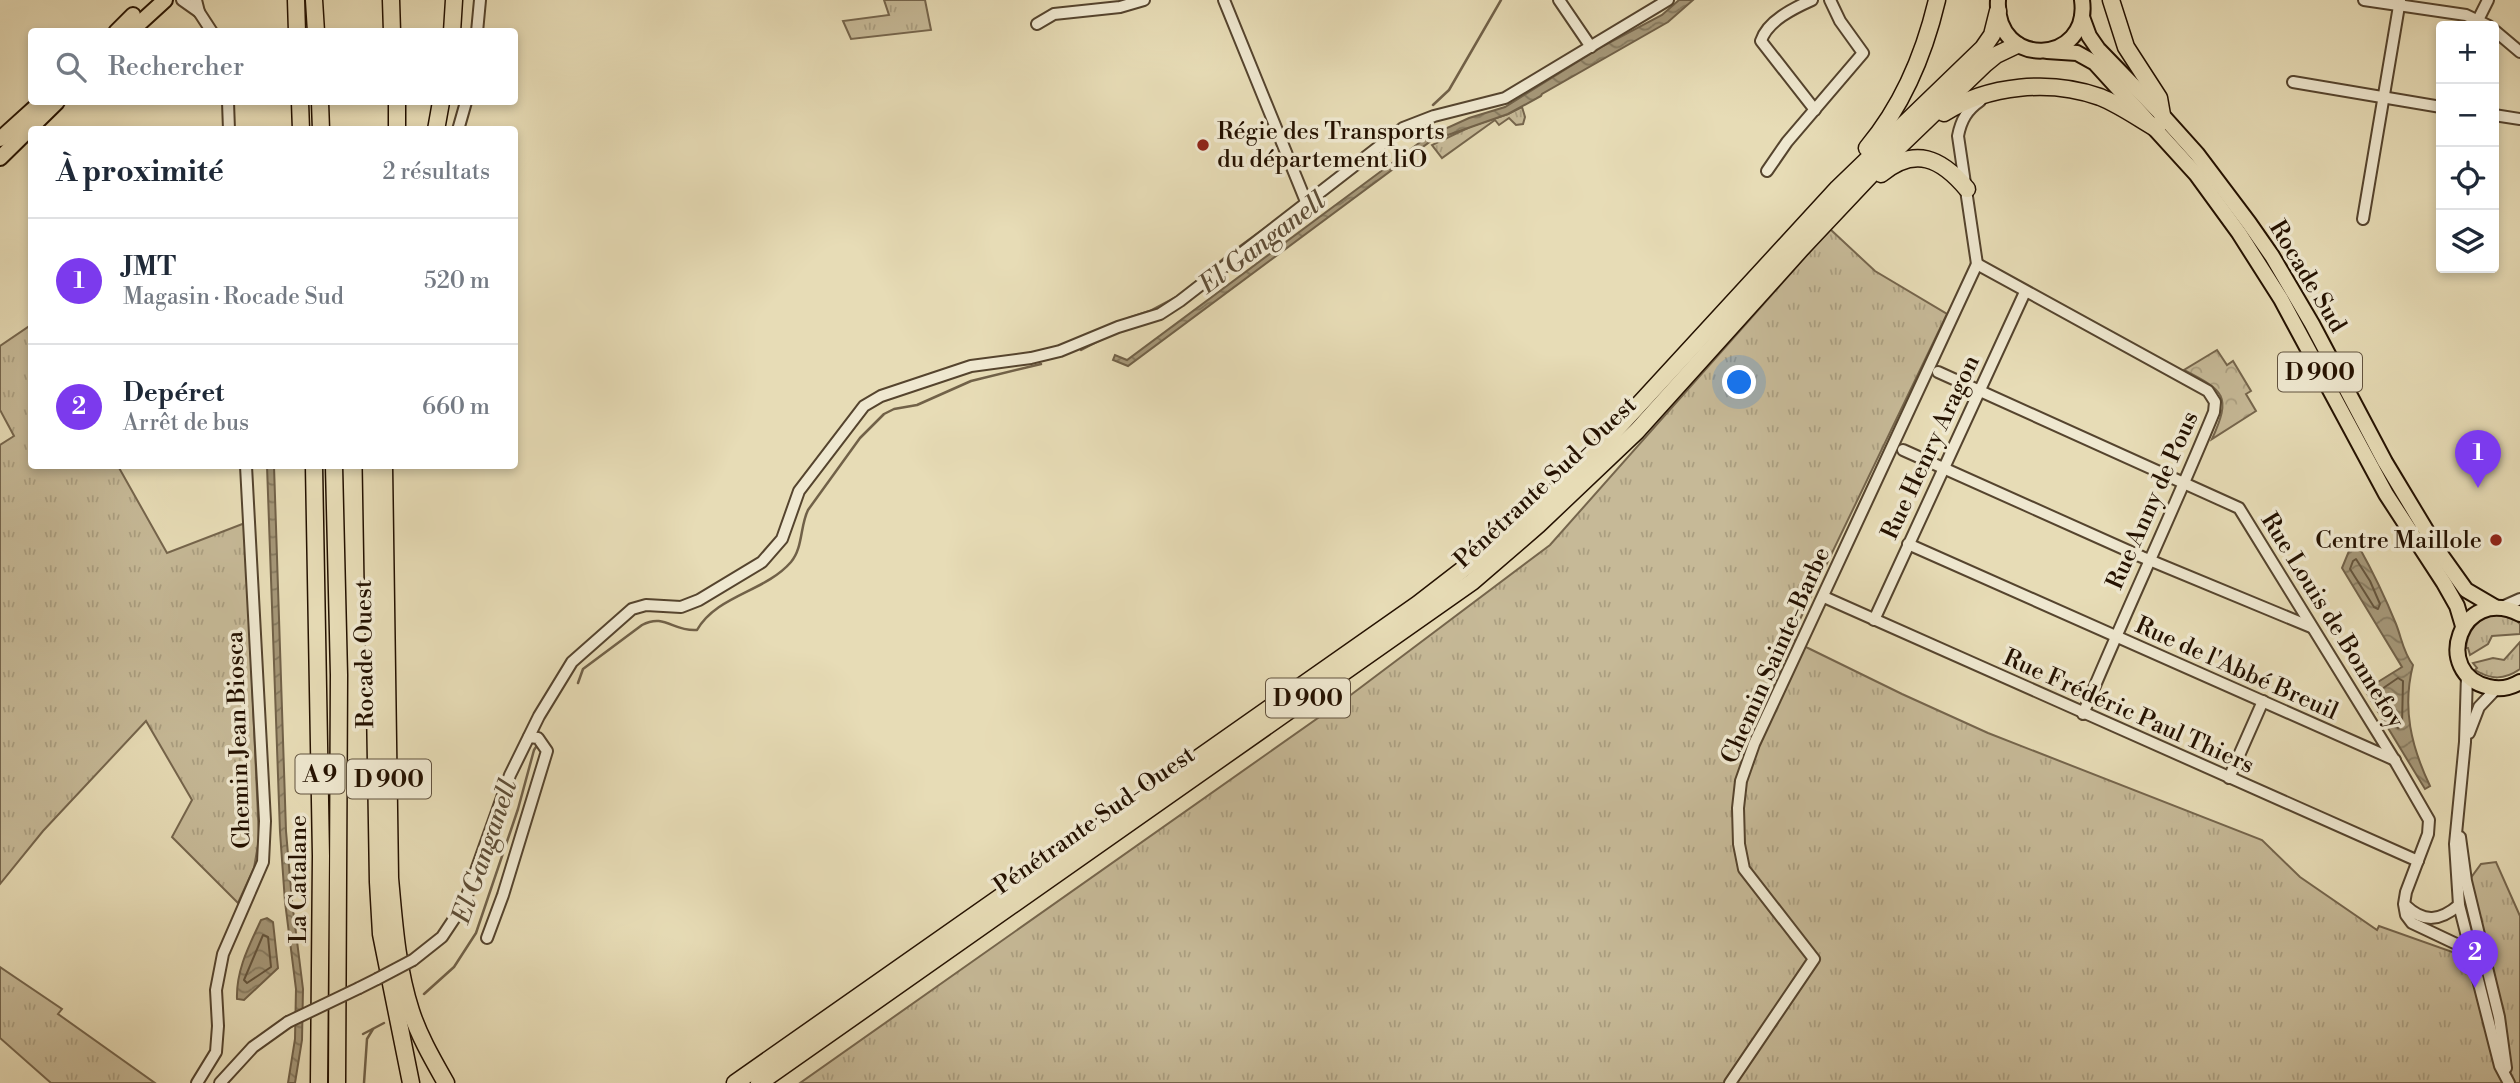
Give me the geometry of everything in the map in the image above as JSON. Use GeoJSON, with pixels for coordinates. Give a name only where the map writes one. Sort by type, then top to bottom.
{"type":"FeatureCollection","features":[{"type":"Feature","properties":{"kind":"highway"},"geometry":{"type":"LineString","coordinates":[[296,0],[297,28]]}},
{"type":"Feature","properties":{"kind":"highway"},"geometry":{"type":"LineString","coordinates":[[314,0],[316,28]]}},
{"type":"Feature","properties":{"kind":"highway"},"geometry":{"type":"LineString","coordinates":[[391,0],[392,28]]}},
{"type":"Feature","properties":{"kind":"highway"},"geometry":{"type":"LineString","coordinates":[[452,28],[454,0]]}},
{"type":"Feature","properties":{"kind":"highway"},"geometry":{"type":"LineString","coordinates":[[1838,188],[1881,132],[1906,90],[1927,41],[1937,0]]}},
{"type":"Feature","properties":{"kind":"highway"},"geometry":{"type":"LineString","coordinates":[[1912,133],[1960,103],[1993,92],[2033,87],[2099,97],[2159,122],[2159,98],[2126,47],[2111,0]]}},
{"type":"Feature","properties":{"kind":"highway","name":"D 900"},"geometry":{"type":"LineString","coordinates":[[1953,86],[1992,35],[1998,5]]}},
{"type":"Feature","properties":{"kind":"highway","name":"D 900"},"geometry":{"type":"LineString","coordinates":[[735,1083],[1429,596],[1514,529],[1587,461],[1838,188],[1953,86],[1996,55],[2017,45]]}},
{"type":"Feature","properties":{"kind":"highway","name":"Pénétrante Sud-Ouest"},"geometry":{"type":"LineString","coordinates":[[759,1083],[1472,582],[1558,508],[1637,431],[1953,86]]}},
{"type":"Feature","properties":{"kind":"highway"},"geometry":{"type":"LineString","coordinates":[[300,105],[301,126]]}},
{"type":"Feature","properties":{"kind":"highway"},"geometry":{"type":"LineString","coordinates":[[320,105],[321,126]]}},
{"type":"Feature","properties":{"kind":"highway"},"geometry":{"type":"LineString","coordinates":[[397,105],[397,126]]}},
{"type":"Feature","properties":{"kind":"highway"},"geometry":{"type":"LineString","coordinates":[[437,126],[440,105]]}},
{"type":"Feature","properties":{"kind":"highway"},"geometry":{"type":"LineString","coordinates":[[1831,218],[1884,171],[1913,158],[1926,158],[1939,163],[1954,172],[1967,189]]}},
{"type":"Feature","properties":{"kind":"highway","name":"La Catalane"},"geometry":{"type":"LineString","coordinates":[[314,469],[321,856],[319,1083]]}},
{"type":"Feature","properties":{"kind":"highway","name":"La Catalane"},"geometry":{"type":"LineString","coordinates":[[334,469],[339,675],[337,1083]]}},
{"type":"Feature","properties":{"kind":"highway","name":"Rocade Ouest"},"geometry":{"type":"LineString","coordinates":[[371,469],[378,882],[382,934],[408,1083]]}},
{"type":"Feature","properties":{"kind":"highway","name":"Rocade Ouest"},"geometry":{"type":"LineString","coordinates":[[384,469],[390,878],[395,933],[403,984],[411,1012],[446,1083]]}},
{"type":"Feature","properties":{"kind":"main road"},"geometry":{"type":"LineString","coordinates":[[120,28],[150,0]]}},
{"type":"Feature","properties":{"kind":"main road"},"geometry":{"type":"LineString","coordinates":[[134,28],[165,0]]}},
{"type":"Feature","properties":{"kind":"main road"},"geometry":{"type":"LineString","coordinates":[[2047,51],[2059,47],[2078,29],[2082,17],[2082,0]]}},
{"type":"Feature","properties":{"kind":"main road"},"geometry":{"type":"LineString","coordinates":[[1998,5],[2006,34],[2017,45]]}},
{"type":"Feature","properties":{"kind":"main road","name":"Rocade Sud"},"geometry":{"type":"LineString","coordinates":[[2082,17],[2098,50],[2159,122],[2239,233],[2281,299],[2386,494],[2457,606],[2463,626]]}},
{"type":"Feature","properties":{"kind":"main road","name":"Rocade Sud"},"geometry":{"type":"LineString","coordinates":[[2017,45],[2037,51],[2077,53],[2095,62],[2222,186],[2272,256],[2312,324],[2403,494],[2457,578],[2466,590],[2499,607],[2520,614]]}},
{"type":"Feature","properties":{"kind":"main road"},"geometry":{"type":"LineString","coordinates":[[0,139],[38,105]]}},
{"type":"Feature","properties":{"kind":"main road"},"geometry":{"type":"LineString","coordinates":[[33,126],[54,105]]}},
{"type":"Feature","properties":{"kind":"main road"},"geometry":{"type":"LineString","coordinates":[[0,158],[28,130]]}},
{"type":"Feature","properties":{"kind":"main road"},"geometry":{"type":"LineString","coordinates":[[2499,607],[2474,614],[2463,626],[2457,647],[2458,657],[2467,674],[2483,686],[2496,689],[2518,685]]}},
{"type":"Feature","properties":{"kind":"street"},"geometry":{"type":"LineString","coordinates":[[182,0],[199,12]]}},
{"type":"Feature","properties":{"kind":"street"},"geometry":{"type":"LineString","coordinates":[[196,0],[199,12],[209,28]]}},
{"type":"Feature","properties":{"kind":"street"},"geometry":{"type":"LineString","coordinates":[[477,28],[480,0]]}},
{"type":"Feature","properties":{"kind":"street"},"geometry":{"type":"LineString","coordinates":[[1037,23],[1055,14],[1120,7],[1144,0]]}},
{"type":"Feature","properties":{"kind":"street"},"geometry":{"type":"LineString","coordinates":[[1224,0],[1307,204]]}},
{"type":"Feature","properties":{"kind":"street"},"geometry":{"type":"LineString","coordinates":[[1559,0],[1591,47]]}},
{"type":"Feature","properties":{"kind":"street"},"geometry":{"type":"LineString","coordinates":[[220,1083],[253,1047],[288,1022],[413,960],[442,937],[464,904],[510,775],[538,716],[572,662],[632,609],[646,605],[681,607],[698,600],[762,562],[782,539],[799,491],[864,406],[881,396],[971,366],[1060,351],[1118,327],[1160,314],[1292,216],[1403,128],[1434,116],[1506,98],[1668,0]]}},
{"type":"Feature","properties":{"kind":"street"},"geometry":{"type":"LineString","coordinates":[[1812,0],[1797,6],[1777,20],[1761,41],[1815,110]]}},
{"type":"Feature","properties":{"kind":"street"},"geometry":{"type":"LineString","coordinates":[[1767,171],[1863,53],[1840,22],[1830,0]]}},
{"type":"Feature","properties":{"kind":"street"},"geometry":{"type":"LineString","coordinates":[[2364,0],[2400,3],[2466,15],[2478,20],[2488,0]]}},
{"type":"Feature","properties":{"kind":"street"},"geometry":{"type":"LineString","coordinates":[[2363,219],[2400,3]]}},
{"type":"Feature","properties":{"kind":"street"},"geometry":{"type":"LineString","coordinates":[[2499,34],[2520,52]]}},
{"type":"Feature","properties":{"kind":"street"},"geometry":{"type":"LineString","coordinates":[[2293,82],[2436,106]]}},
{"type":"Feature","properties":{"kind":"street"},"geometry":{"type":"LineString","coordinates":[[1977,264],[1958,136],[1961,123],[1970,108],[1993,92]]}},
{"type":"Feature","properties":{"kind":"street"},"geometry":{"type":"LineString","coordinates":[[228,105],[229,126]]}},
{"type":"Feature","properties":{"kind":"street"},"geometry":{"type":"LineString","coordinates":[[459,126],[465,105]]}},
{"type":"Feature","properties":{"kind":"street"},"geometry":{"type":"LineString","coordinates":[[2499,116],[2520,119]]}},
{"type":"Feature","properties":{"kind":"street","name":"Rue Anny de Pous"},"geometry":{"type":"LineString","coordinates":[[1977,264],[2208,391],[2215,402],[2214,412],[2185,483],[2149,559],[2083,714]]}},
{"type":"Feature","properties":{"kind":"street","name":"Chemin Sainte-Barbe"},"geometry":{"type":"LineString","coordinates":[[1730,1083],[1814,959],[1744,869],[1739,844],[1738,808],[1741,781],[1754,744],[1977,264]]}},
{"type":"Feature","properties":{"kind":"street","name":"Rue Henry Aragon"},"geometry":{"type":"LineString","coordinates":[[1874,620],[2025,292]]}},
{"type":"Feature","properties":{"kind":"street","name":"Rue Louis de Bonnefoy"},"geometry":{"type":"LineString","coordinates":[[1938,372],[2239,508],[2429,820],[2428,834],[2404,904]]}},
{"type":"Feature","properties":{"kind":"street"},"geometry":{"type":"LineString","coordinates":[[1903,450],[2311,627]]}},
{"type":"Feature","properties":{"kind":"street","name":"Chemin Jean Biosca"},"geometry":{"type":"LineString","coordinates":[[197,1083],[216,1052],[216,990],[223,954],[263,862],[265,821],[246,469]]}},
{"type":"Feature","properties":{"kind":"street","name":"Rue de l'Abbé Breuil"},"geometry":{"type":"LineString","coordinates":[[1908,544],[2395,761]]}},
{"type":"Feature","properties":{"kind":"street","name":"Rue Frédéric Paul Thiers"},"geometry":{"type":"LineString","coordinates":[[1824,597],[2418,862]]}},
{"type":"Feature","properties":{"kind":"street"},"geometry":{"type":"LineString","coordinates":[[2499,607],[2520,599]]}},
{"type":"Feature","properties":{"kind":"street"},"geometry":{"type":"LineString","coordinates":[[2467,674],[2465,742],[2455,844],[2459,905],[2500,1066],[2508,1082]]}},
{"type":"Feature","properties":{"kind":"street"},"geometry":{"type":"LineString","coordinates":[[2465,742],[2479,707],[2496,689]]}},
{"type":"Feature","properties":{"kind":"street"},"geometry":{"type":"LineString","coordinates":[[2229,778],[2263,701]]}},
{"type":"Feature","properties":{"kind":"street"},"geometry":{"type":"LineString","coordinates":[[487,938],[547,751],[538,738],[528,737]]}},
{"type":"Feature","properties":{"kind":"street"},"geometry":{"type":"LineString","coordinates":[[2457,824],[2476,930],[2499,1017],[2508,1082]]}},
{"type":"Feature","properties":{"kind":"street"},"geometry":{"type":"LineString","coordinates":[[2404,904],[2416,915],[2431,918],[2447,915],[2459,905]]}},
{"type":"Feature","properties":{"kind":"street"},"geometry":{"type":"LineString","coordinates":[[2404,904],[2406,915],[2412,923],[2467,949],[2472,954]]}},
{"type":"Feature","properties":{"kind":"green space"},"geometry":{"type":"Polygon","coordinates":[[[884,0],[925,0],[931,30],[851,39],[843,21],[889,15],[884,0]]]}},
{"type":"Feature","properties":{"kind":"green space"},"geometry":{"type":"Polygon","coordinates":[[[1522,107],[1525,117],[1523,124],[1516,125],[1509,118],[1499,125],[1495,120],[1442,158],[1432,145],[1472,126],[1522,107]]]}},
{"type":"Feature","properties":{"kind":"green space"},"geometry":{"type":"Polygon","coordinates":[[[1830,229],[1875,271],[1947,314],[1791,638],[1902,694],[1988,733],[2262,840],[2300,877],[2377,930],[2379,926],[2455,953],[2483,947],[2470,879],[2481,864],[2496,862],[2520,916],[2520,1083],[800,1083],[1352,694],[1550,545],[1830,229]]]}},
{"type":"Feature","properties":{"kind":"green space"},"geometry":{"type":"Polygon","coordinates":[[[28,327],[28,469],[120,469],[167,553],[245,523],[259,839],[254,868],[238,903],[172,837],[192,800],[146,721],[43,831],[0,884],[0,445],[14,436],[0,410],[0,346],[28,327]]]}},
{"type":"Feature","properties":{"kind":"green space"},"geometry":{"type":"Polygon","coordinates":[[[2217,350],[2227,365],[2233,361],[2251,391],[2246,394],[2256,411],[2212,439],[2222,413],[2220,396],[2208,383],[2184,370],[2217,350]]]}},
{"type":"Feature","properties":{"kind":"green space"},"geometry":{"type":"Polygon","coordinates":[[[2492,614],[2508,616],[2517,621],[2520,624],[2520,634],[2492,636],[2488,644],[2470,655],[2466,648],[2471,631],[2477,623],[2492,614]]]}},
{"type":"Feature","properties":{"kind":"green space"},"geometry":{"type":"Polygon","coordinates":[[[2520,642],[2520,669],[2497,677],[2475,670],[2477,668],[2473,663],[2493,658],[2504,660],[2520,642]]]}},
{"type":"Feature","properties":{"kind":"green space"},"geometry":{"type":"Polygon","coordinates":[[[0,967],[62,1009],[58,1014],[155,1083],[51,1083],[0,1038],[0,967]]]}},
{"type":"Feature","properties":{"kind":"water"},"geometry":{"type":"Polygon","coordinates":[[[1679,0],[1693,0],[1668,22],[1541,96],[1508,114],[1431,141],[1128,366],[1113,360],[1115,355],[1127,360],[1427,137],[1469,118],[1505,107],[1603,46],[1662,15],[1679,0]]]}},
{"type":"Feature","properties":{"kind":"water"},"geometry":{"type":"Polygon","coordinates":[[[267,469],[274,469],[286,831],[303,989],[302,1040],[295,1083],[288,1083],[295,1039],[296,989],[285,902],[280,832],[267,469]]]}},
{"type":"Feature","properties":{"kind":"water"},"geometry":{"type":"Polygon","coordinates":[[[2351,546],[2359,547],[2369,566],[2413,665],[2408,696],[2410,727],[2430,786],[2425,789],[2365,690],[2402,667],[2342,568],[2351,546]]]}},
{"type":"Feature","properties":{"kind":"water"},"geometry":{"type":"Polygon","coordinates":[[[267,918],[273,922],[278,968],[244,1000],[237,999],[244,958],[261,920],[267,918]]]}},
{"type":"Feature","properties":{"kind":"waterway"},"geometry":{"type":"LineString","coordinates":[[1433,105],[1449,90],[1501,0]]}},
{"type":"Feature","properties":{"kind":"waterway"},"geometry":{"type":"LineString","coordinates":[[1191,286],[1279,218]]}},
{"type":"Feature","properties":{"kind":"waterway"},"geometry":{"type":"LineString","coordinates":[[1129,318],[1150,311],[1180,295]]}},
{"type":"Feature","properties":{"kind":"waterway"},"geometry":{"type":"LineString","coordinates":[[1081,350],[1108,336]]}},
{"type":"Feature","properties":{"kind":"waterway","name":"El Ganganell"},"geometry":{"type":"LineString","coordinates":[[578,683],[583,669],[642,625],[657,621],[697,630],[716,609],[780,572],[795,556],[808,510],[860,438],[884,414],[894,409],[917,405],[971,381],[1041,364]]}},
{"type":"Feature","properties":{"kind":"waterway","name":"El Ganganell"},"geometry":{"type":"LineString","coordinates":[[424,994],[454,967],[476,933],[538,744]]}},
{"type":"Feature","properties":{"kind":"waterway","name":"El Ganganell"},"geometry":{"type":"LineString","coordinates":[[363,1034],[384,1023]]}},
{"type":"Feature","properties":{"kind":"waterway"},"geometry":{"type":"LineString","coordinates":[[364,1083],[367,1039],[373,1029]]}},
{"type":"Feature","properties":{"kind":"place","name":"Régie des Transports du département liO"},"geometry":{"type":"Point","coordinates":[1203,145]}},
{"type":"Feature","properties":{"kind":"place","name":"JMT"},"geometry":{"type":"Point","coordinates":[2478,488]}},
{"type":"Feature","properties":{"kind":"place","name":"Centre Maillole"},"geometry":{"type":"Point","coordinates":[2496,540]}},
{"type":"Feature","properties":{"kind":"place","name":"Depéret"},"geometry":{"type":"Point","coordinates":[2475,988]}}]}
